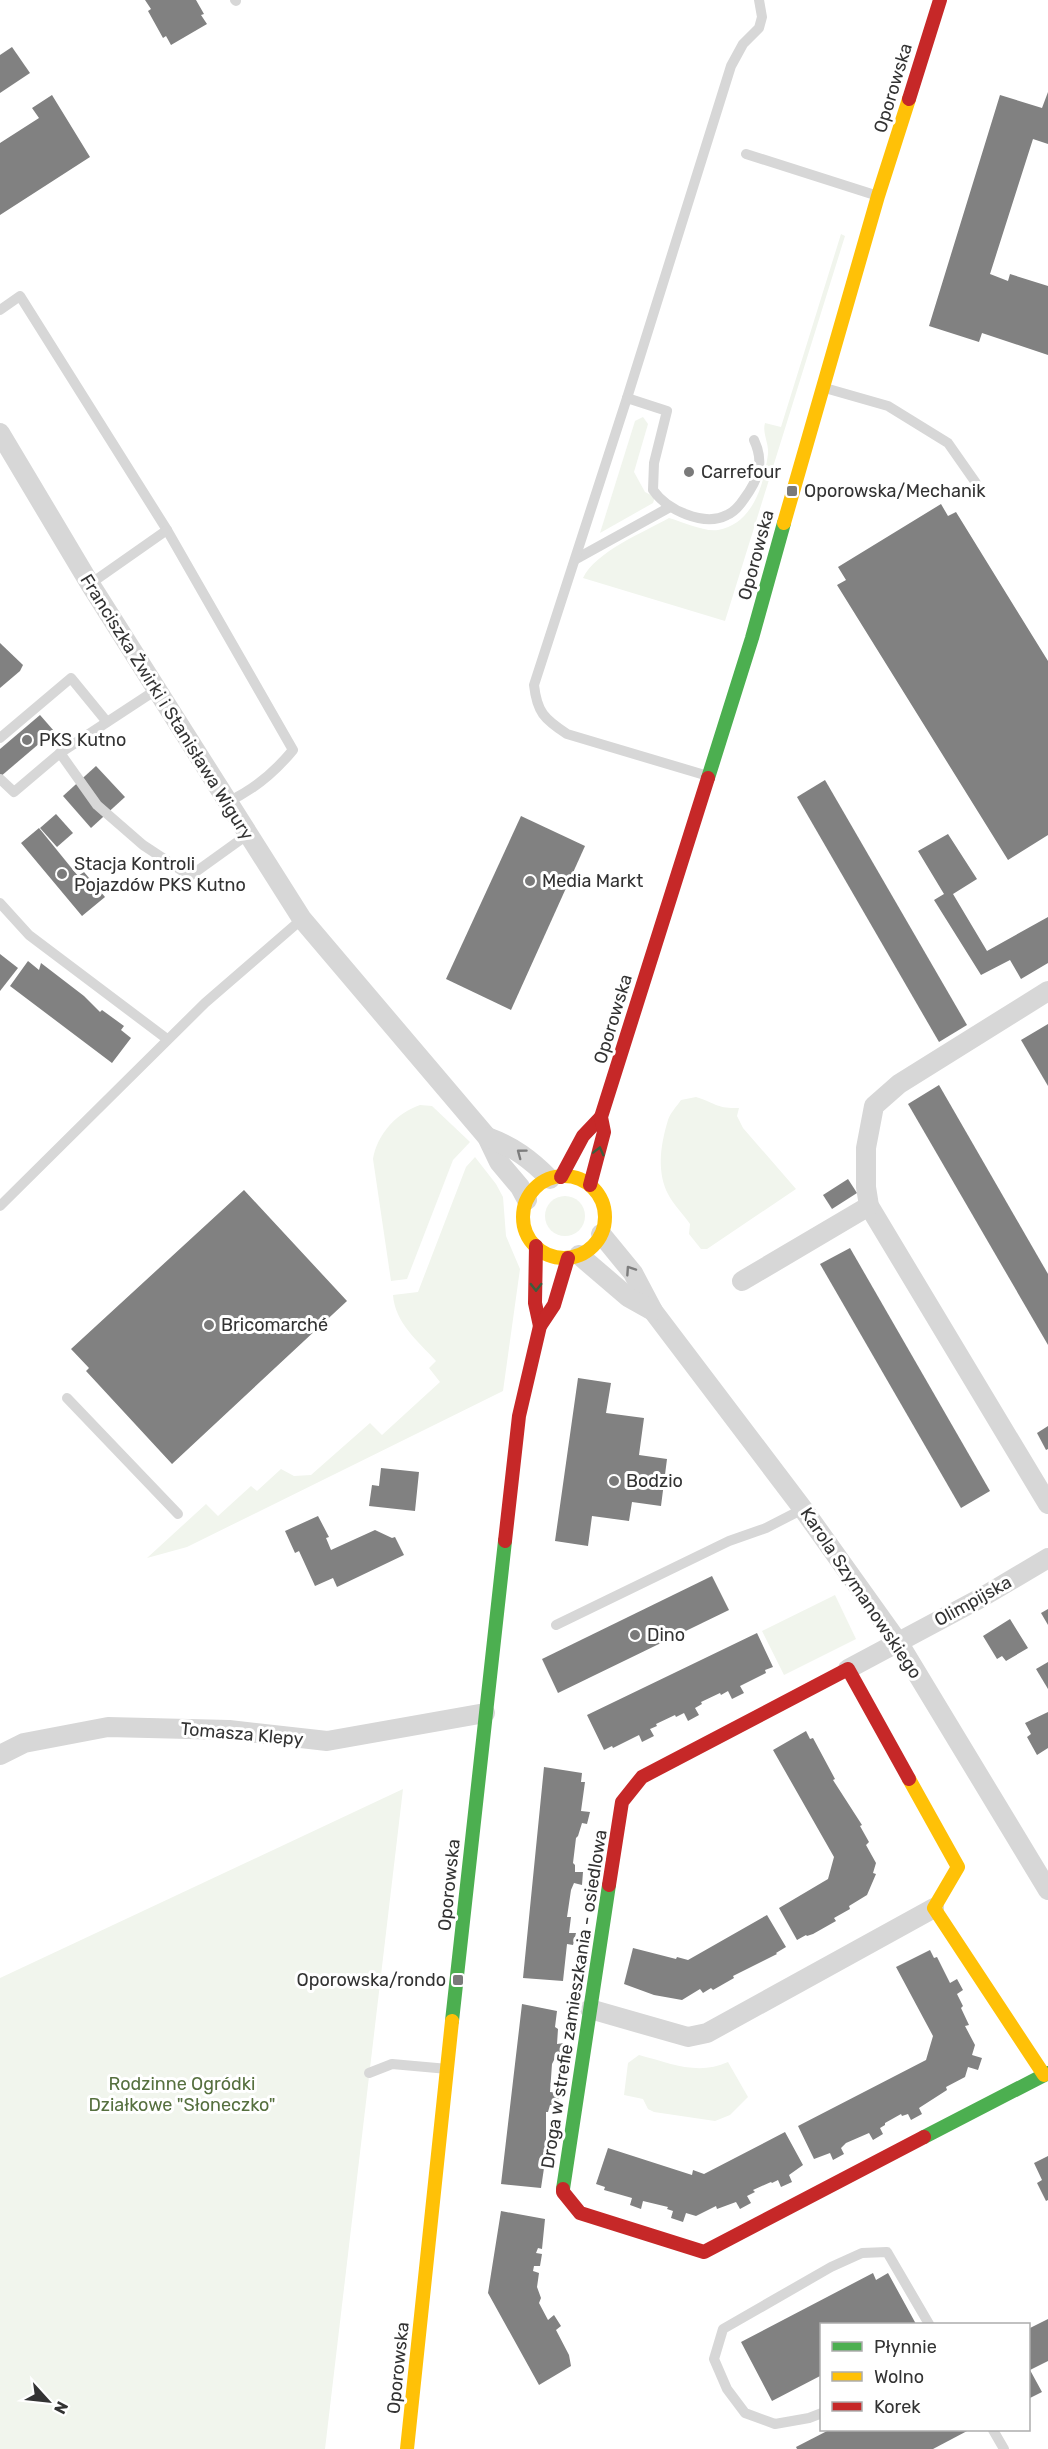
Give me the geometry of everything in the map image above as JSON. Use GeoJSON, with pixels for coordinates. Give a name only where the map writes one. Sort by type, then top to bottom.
{"type":"FeatureCollection","features":[{"type":"Feature","properties":{"kind":"street","name":"Oporowska"},"geometry":{"type":"LineString","coordinates":[[556,1178],[583,1136],[601,1117],[752,638],[792,491],[824,388],[878,196],[940,0]]}},
{"type":"Feature","properties":{"kind":"street","name":"Franciszka Żwirki i Stanisława Wigury"},"geometry":{"type":"LineString","coordinates":[[0,433],[90,584],[302,919],[487,1137],[499,1161],[520,1187],[527,1200]]}},
{"type":"Feature","properties":{"kind":"street"},"geometry":{"type":"LineString","coordinates":[[1048,991],[899,1084],[874,1106],[866,1148],[866,1187],[869,1206],[1048,1504]]}},
{"type":"Feature","properties":{"kind":"street","name":"Oporowska"},"geometry":{"type":"LineString","coordinates":[[590,1185],[604,1132],[601,1117]]}},
{"type":"Feature","properties":{"kind":"street","name":"Franciszka Żwirki i Stanisława Wigury"},"geometry":{"type":"LineString","coordinates":[[487,1137],[511,1145],[556,1178]]}},
{"type":"Feature","properties":{"kind":"street"},"geometry":{"type":"LineString","coordinates":[[556,1178],[579,1179],[590,1185],[600,1197],[604,1211],[604,1227],[594,1245],[573,1257],[551,1256],[536,1246],[530,1240],[524,1225],[527,1200],[537,1187],[556,1178]]}},
{"type":"Feature","properties":{"kind":"street"},"geometry":{"type":"LineString","coordinates":[[742,1281],[869,1206]]}},
{"type":"Feature","properties":{"kind":"street","name":"Karola Szymanowskiego"},"geometry":{"type":"LineString","coordinates":[[601,1234],[633,1273],[653,1311],[803,1509],[898,1642],[1048,1890]]}},
{"type":"Feature","properties":{"kind":"street","name":"Oporowska"},"geometry":{"type":"LineString","coordinates":[[536,1246],[536,1302],[540,1326]]}},
{"type":"Feature","properties":{"kind":"street","name":"Oporowska"},"geometry":{"type":"LineString","coordinates":[[407,2449],[519,1416],[540,1326],[554,1305],[573,1257]]}},
{"type":"Feature","properties":{"kind":"street","name":"Karola Szymanowskiego"},"geometry":{"type":"LineString","coordinates":[[573,1257],[628,1297],[653,1311]]}},
{"type":"Feature","properties":{"kind":"street","name":"Olimpijska"},"geometry":{"type":"LineString","coordinates":[[848,1670],[979,1599],[1048,1558]]}},
{"type":"Feature","properties":{"kind":"street"},"geometry":{"type":"LineString","coordinates":[[590,2009],[688,2037],[707,2033],[934,1908],[958,1867],[848,1670]]}},
{"type":"Feature","properties":{"kind":"street","name":"Droga w strefie zamieszkania - osiedlowa"},"geometry":{"type":"LineString","coordinates":[[848,1670],[642,1777],[622,1802],[563,2193],[580,2213],[705,2252],[1046,2074]]}},
{"type":"Feature","properties":{"kind":"street","name":"Tomasza Klepy"},"geometry":{"type":"LineString","coordinates":[[0,1755],[24,1743],[108,1727],[229,1730],[327,1741],[485,1713]]}},
{"type":"Feature","properties":{"kind":"street"},"geometry":{"type":"LineString","coordinates":[[934,1908],[1046,2074]]}},
{"type":"Feature","properties":{"kind":"lane"},"geometry":{"type":"LineString","coordinates":[[708,776],[567,734],[541,714],[536,702],[534,685],[576,559],[731,66],[743,44],[759,28],[762,17],[759,0]]}},
{"type":"Feature","properties":{"kind":"lane"},"geometry":{"type":"LineString","coordinates":[[746,154],[878,196]]}},
{"type":"Feature","properties":{"kind":"lane"},"geometry":{"type":"LineString","coordinates":[[0,310],[20,296],[168,530],[293,750],[276,771],[246,794],[227,802]]}},
{"type":"Feature","properties":{"kind":"lane"},"geometry":{"type":"LineString","coordinates":[[824,388],[888,406],[948,443],[976,483]]}},
{"type":"Feature","properties":{"kind":"lane"},"geometry":{"type":"LineString","coordinates":[[627,398],[667,411],[652,477],[653,490],[670,507],[689,515],[709,519],[727,515],[740,505],[754,485],[759,472],[760,456],[754,440]]}},
{"type":"Feature","properties":{"kind":"lane"},"geometry":{"type":"LineString","coordinates":[[576,559],[670,507]]}},
{"type":"Feature","properties":{"kind":"lane"},"geometry":{"type":"LineString","coordinates":[[90,584],[168,530]]}},
{"type":"Feature","properties":{"kind":"lane"},"geometry":{"type":"LineString","coordinates":[[0,738],[71,678],[107,722]]}},
{"type":"Feature","properties":{"kind":"lane"},"geometry":{"type":"LineString","coordinates":[[0,779],[14,792],[60,753],[156,690]]}},
{"type":"Feature","properties":{"kind":"lane"},"geometry":{"type":"LineString","coordinates":[[60,753],[97,805],[143,844],[190,876],[247,835]]}},
{"type":"Feature","properties":{"kind":"lane"},"geometry":{"type":"LineString","coordinates":[[0,903],[29,935],[167,1039]]}},
{"type":"Feature","properties":{"kind":"lane"},"geometry":{"type":"LineString","coordinates":[[0,1206],[167,1039],[302,919]]}},
{"type":"Feature","properties":{"kind":"lane"},"geometry":{"type":"LineString","coordinates":[[67,1398],[178,1514]]}},
{"type":"Feature","properties":{"kind":"lane"},"geometry":{"type":"LineString","coordinates":[[556,1625],[729,1541],[766,1528],[803,1509]]}},
{"type":"Feature","properties":{"kind":"lane"},"geometry":{"type":"LineString","coordinates":[[369,2073],[392,2064],[448,2069]]}},
{"type":"Feature","properties":{"kind":"lane"},"geometry":{"type":"LineString","coordinates":[[820,2414],[775,2424],[745,2413],[727,2389],[714,2359],[723,2329],[831,2267],[862,2253],[887,2252],[928,2323]]}},
{"type":"Feature","properties":{"kind":"lane"},"geometry":{"type":"LineString","coordinates":[[994,2431],[1004,2449]]}},
{"type":"Feature","properties":{"kind":"green space"},"geometry":{"type":"Polygon","coordinates":[[[841,234],[845,236],[725,621],[583,578],[589,569],[609,551],[669,518],[700,528],[718,530],[740,520],[748,511],[760,490],[766,466],[768,450],[764,431],[765,423],[781,427],[841,234]]]}},
{"type":"Feature","properties":{"kind":"green space"},"geometry":{"type":"Polygon","coordinates":[[[643,417],[648,424],[634,472],[645,492],[655,497],[653,503],[600,533],[635,421],[643,417]]]}},
{"type":"Feature","properties":{"kind":"green space"},"geometry":{"type":"Polygon","coordinates":[[[696,1097],[721,1107],[739,1108],[737,1116],[743,1128],[796,1189],[707,1249],[701,1249],[689,1234],[690,1224],[668,1194],[661,1167],[662,1147],[669,1117],[681,1100],[696,1097]]]}},
{"type":"Feature","properties":{"kind":"green space"},"geometry":{"type":"Polygon","coordinates":[[[420,1105],[432,1106],[470,1142],[453,1160],[407,1279],[391,1281],[373,1159],[383,1133],[389,1126],[403,1113],[420,1105]]]}},
{"type":"Feature","properties":{"kind":"green space"},"geometry":{"type":"Polygon","coordinates":[[[475,1157],[503,1197],[506,1236],[520,1269],[503,1391],[187,1547],[147,1558],[206,1504],[218,1516],[251,1486],[257,1491],[281,1469],[294,1476],[311,1475],[370,1423],[382,1435],[440,1382],[429,1368],[436,1361],[403,1323],[393,1295],[418,1292],[466,1167],[475,1157]]]}},
{"type":"Feature","properties":{"kind":"green space"},"geometry":{"type":"Polygon","coordinates":[[[565,1196],[579,1202],[585,1216],[579,1230],[565,1236],[551,1230],[545,1216],[551,1202],[565,1196]]]}},
{"type":"Feature","properties":{"kind":"green space"},"geometry":{"type":"Polygon","coordinates":[[[835,1595],[856,1639],[784,1675],[762,1631],[835,1595]]]}},
{"type":"Feature","properties":{"kind":"green space","name":"Rodzinne Ogródki Działkowe \"Słoneczko\""},"geometry":{"type":"Polygon","coordinates":[[[403,1789],[325,2449],[0,2449],[0,1978],[403,1789]]]}},
{"type":"Feature","properties":{"kind":"green space"},"geometry":{"type":"Polygon","coordinates":[[[639,2055],[695,2068],[717,2066],[728,2062],[748,2097],[730,2115],[715,2121],[654,2112],[648,2109],[643,2099],[624,2095],[628,2063],[639,2055]]]}},
{"type":"Feature","properties":{"kind":"building"},"geometry":{"type":"Polygon","coordinates":[[[145,0],[196,0],[207,24],[171,45],[166,36],[163,38],[148,11],[151,9],[145,0]]]}},
{"type":"Feature","properties":{"kind":"building"},"geometry":{"type":"Polygon","coordinates":[[[12,47],[30,73],[0,93],[0,55],[12,47]]]}},
{"type":"Feature","properties":{"kind":"building"},"geometry":{"type":"Polygon","coordinates":[[[1048,92],[1048,144],[1033,139],[990,274],[1008,281],[1010,274],[1048,286],[1048,355],[982,333],[979,342],[929,326],[1000,95],[1042,108],[1048,92]]]}},
{"type":"Feature","properties":{"kind":"building"},"geometry":{"type":"Polygon","coordinates":[[[52,95],[90,157],[0,215],[0,143],[39,118],[32,108],[52,95]]]}},
{"type":"Feature","properties":{"kind":"building"},"geometry":{"type":"Polygon","coordinates":[[[941,504],[948,516],[956,512],[1048,661],[1048,835],[1008,860],[837,585],[846,580],[838,567],[941,504]]]}},
{"type":"Feature","properties":{"kind":"building"},"geometry":{"type":"Polygon","coordinates":[[[0,643],[23,665],[20,671],[0,688],[0,643]]]}},
{"type":"Feature","properties":{"kind":"building","name":"PKS Kutno"},"geometry":{"type":"Polygon","coordinates":[[[40,715],[54,731],[0,777],[0,749],[40,715]]]}},
{"type":"Feature","properties":{"kind":"building"},"geometry":{"type":"Polygon","coordinates":[[[96,766],[125,797],[91,828],[63,796],[96,766]]]}},
{"type":"Feature","properties":{"kind":"building"},"geometry":{"type":"Polygon","coordinates":[[[825,780],[967,1025],[939,1042],[797,797],[825,780]]]}},
{"type":"Feature","properties":{"kind":"building"},"geometry":{"type":"Polygon","coordinates":[[[56,814],[73,833],[57,847],[40,828],[56,814]]]}},
{"type":"Feature","properties":{"kind":"building","name":"Media Markt"},"geometry":{"type":"Polygon","coordinates":[[[521,816],[585,846],[511,1010],[446,979],[521,816]]]}},
{"type":"Feature","properties":{"kind":"building","name":"Stacja Kontroli Pojazdów PKS Kutno"},"geometry":{"type":"Polygon","coordinates":[[[39,828],[78,876],[84,872],[105,897],[82,916],[21,843],[39,828]]]}},
{"type":"Feature","properties":{"kind":"building"},"geometry":{"type":"Polygon","coordinates":[[[948,834],[977,879],[953,894],[987,951],[1048,917],[1048,963],[1021,979],[1010,960],[981,975],[934,900],[944,894],[918,851],[948,834]]]}},
{"type":"Feature","properties":{"kind":"building"},"geometry":{"type":"Polygon","coordinates":[[[0,954],[18,968],[0,991],[0,954]]]}},
{"type":"Feature","properties":{"kind":"building"},"geometry":{"type":"Polygon","coordinates":[[[28,961],[39,970],[41,963],[84,996],[100,1012],[102,1010],[124,1026],[121,1030],[131,1038],[112,1063],[10,986],[28,961]]]}},
{"type":"Feature","properties":{"kind":"building"},"geometry":{"type":"Polygon","coordinates":[[[1048,1024],[1048,1086],[1021,1040],[1048,1024]]]}},
{"type":"Feature","properties":{"kind":"building"},"geometry":{"type":"Polygon","coordinates":[[[939,1085],[1048,1274],[1048,1345],[908,1104],[939,1085]]]}},
{"type":"Feature","properties":{"kind":"building"},"geometry":{"type":"Polygon","coordinates":[[[848,1179],[857,1193],[832,1209],[823,1195],[848,1179]]]}},
{"type":"Feature","properties":{"kind":"building","name":"Bricomarché"},"geometry":{"type":"Polygon","coordinates":[[[244,1190],[347,1301],[172,1464],[86,1371],[89,1368],[71,1349],[244,1190]]]}},
{"type":"Feature","properties":{"kind":"building"},"geometry":{"type":"Polygon","coordinates":[[[850,1248],[990,1491],[961,1508],[820,1264],[850,1248]]]}},
{"type":"Feature","properties":{"kind":"building","name":"Bodzio"},"geometry":{"type":"Polygon","coordinates":[[[578,1378],[611,1383],[606,1413],[644,1418],[639,1455],[667,1459],[661,1506],[632,1502],[629,1521],[592,1516],[588,1546],[555,1541],[578,1378]]]}},
{"type":"Feature","properties":{"kind":"building"},"geometry":{"type":"Polygon","coordinates":[[[1048,1426],[1048,1449],[1046,1450],[1037,1433],[1048,1426]]]}},
{"type":"Feature","properties":{"kind":"building"},"geometry":{"type":"Polygon","coordinates":[[[381,1468],[419,1472],[415,1511],[369,1506],[372,1485],[379,1486],[381,1468]]]}},
{"type":"Feature","properties":{"kind":"building"},"geometry":{"type":"Polygon","coordinates":[[[318,1516],[329,1537],[326,1538],[331,1550],[375,1530],[392,1538],[395,1537],[404,1555],[337,1587],[333,1578],[315,1586],[299,1551],[295,1553],[285,1531],[318,1516]]]}},
{"type":"Feature","properties":{"kind":"building","name":"Dino"},"geometry":{"type":"Polygon","coordinates":[[[712,1576],[729,1610],[558,1693],[542,1659],[712,1576]]]}},
{"type":"Feature","properties":{"kind":"building"},"geometry":{"type":"Polygon","coordinates":[[[1048,1609],[1048,1625],[1041,1613],[1048,1609]]]}},
{"type":"Feature","properties":{"kind":"building"},"geometry":{"type":"Polygon","coordinates":[[[1010,1619],[1028,1648],[1006,1661],[1002,1656],[997,1659],[983,1636],[1010,1619]]]}},
{"type":"Feature","properties":{"kind":"building"},"geometry":{"type":"Polygon","coordinates":[[[757,1633],[773,1667],[740,1686],[744,1693],[732,1699],[728,1691],[721,1695],[720,1693],[701,1702],[702,1704],[695,1708],[699,1715],[688,1721],[684,1713],[676,1717],[675,1715],[656,1724],[657,1726],[650,1729],[654,1736],[642,1742],[639,1735],[604,1750],[587,1715],[757,1633]]]}},
{"type":"Feature","properties":{"kind":"building"},"geometry":{"type":"Polygon","coordinates":[[[1048,1662],[1048,1689],[1036,1669],[1048,1662]]]}},
{"type":"Feature","properties":{"kind":"building"},"geometry":{"type":"Polygon","coordinates":[[[1048,1712],[1048,1748],[1037,1755],[1027,1737],[1031,1734],[1025,1723],[1048,1712]]]}},
{"type":"Feature","properties":{"kind":"building"},"geometry":{"type":"Polygon","coordinates":[[[806,1731],[810,1739],[813,1738],[835,1779],[833,1780],[862,1825],[860,1826],[869,1842],[866,1845],[876,1863],[873,1873],[876,1874],[867,1895],[834,1918],[836,1921],[797,1940],[779,1908],[828,1879],[834,1857],[773,1750],[806,1731]]]}},
{"type":"Feature","properties":{"kind":"building"},"geometry":{"type":"Polygon","coordinates":[[[544,1767],[582,1773],[581,1782],[585,1782],[581,1811],[590,1812],[587,1824],[582,1823],[576,1838],[573,1863],[575,1872],[583,1872],[582,1885],[574,1883],[571,1890],[567,1917],[571,1917],[569,1933],[576,1933],[573,1945],[567,1944],[563,1981],[523,1978],[544,1767]]]}},
{"type":"Feature","properties":{"kind":"building"},"geometry":{"type":"Polygon","coordinates":[[[767,1915],[786,1947],[777,1954],[733,1976],[734,1978],[713,1990],[711,1988],[703,1993],[700,1989],[682,2000],[654,1995],[624,1984],[633,1948],[688,1960],[767,1915]]]}},
{"type":"Feature","properties":{"kind":"building"},"geometry":{"type":"Polygon","coordinates":[[[930,1950],[934,1958],[937,1957],[950,1983],[957,1979],[963,1990],[957,1994],[969,2025],[965,2026],[975,2045],[972,2055],[982,2058],[978,2070],[968,2067],[965,2077],[946,2087],[947,2090],[919,2108],[922,2114],[911,2120],[908,2114],[902,2116],[901,2114],[885,2123],[880,2128],[883,2134],[873,2140],[869,2133],[846,2143],[841,2148],[844,2154],[833,2160],[830,2153],[814,2159],[798,2126],[926,2060],[933,2036],[896,1967],[930,1950]]]}},
{"type":"Feature","properties":{"kind":"building"},"geometry":{"type":"Polygon","coordinates":[[[522,2004],[557,2011],[555,2027],[558,2029],[557,2044],[564,2043],[563,2055],[556,2056],[552,2064],[550,2092],[559,2093],[558,2105],[550,2105],[546,2112],[546,2142],[554,2143],[551,2155],[546,2155],[541,2188],[501,2184],[522,2004]]]}},
{"type":"Feature","properties":{"kind":"building"},"geometry":{"type":"Polygon","coordinates":[[[785,2132],[803,2165],[789,2175],[792,2182],[781,2187],[778,2180],[753,2190],[755,2192],[747,2196],[751,2203],[740,2209],[736,2202],[717,2209],[716,2206],[696,2216],[686,2213],[683,2222],[671,2218],[673,2211],[667,2209],[668,2207],[643,2201],[641,2209],[630,2205],[632,2198],[604,2190],[605,2187],[596,2184],[608,2148],[692,2175],[693,2170],[704,2174],[785,2132]]]}},
{"type":"Feature","properties":{"kind":"building"},"geometry":{"type":"Polygon","coordinates":[[[1048,2156],[1048,2200],[1046,2201],[1037,2183],[1042,2180],[1034,2163],[1048,2156]]]}},
{"type":"Feature","properties":{"kind":"building"},"geometry":{"type":"Polygon","coordinates":[[[501,2211],[545,2219],[542,2249],[538,2248],[536,2253],[542,2254],[540,2266],[534,2266],[533,2271],[539,2273],[537,2287],[541,2298],[539,2303],[548,2320],[554,2315],[561,2326],[556,2330],[569,2355],[571,2366],[539,2385],[488,2293],[501,2211]]]}},
{"type":"Feature","properties":{"kind":"building"},"geometry":{"type":"Polygon","coordinates":[[[873,2273],[876,2280],[888,2273],[915,2323],[820,2323],[820,2376],[772,2401],[741,2342],[873,2273]]]}},
{"type":"Feature","properties":{"kind":"building"},"geometry":{"type":"Polygon","coordinates":[[[1048,2319],[1048,2361],[1030,2370],[1030,2328],[1048,2319]]]}},
{"type":"Feature","properties":{"kind":"building"},"geometry":{"type":"Polygon","coordinates":[[[1030,2370],[1042,2392],[1030,2398],[1030,2370]]]}},
{"type":"Feature","properties":{"kind":"building"},"geometry":{"type":"Polygon","coordinates":[[[827,2431],[967,2431],[933,2449],[797,2449],[796,2447],[827,2431]]]}},
{"type":"Feature","properties":{"kind":"traffic: fast"},"geometry":{"type":"LineString","coordinates":[[708,778],[752,638],[784,523]]}},
{"type":"Feature","properties":{"kind":"traffic: fast"},"geometry":{"type":"LineString","coordinates":[[452,2021],[505,1541]]}},
{"type":"Feature","properties":{"kind":"traffic: fast"},"geometry":{"type":"LineString","coordinates":[[563,2189],[609,1885]]}},
{"type":"Feature","properties":{"kind":"traffic: fast"},"geometry":{"type":"LineString","coordinates":[[924,2137],[1048,2073]]}},
{"type":"Feature","properties":{"kind":"traffic: slow"},"geometry":{"type":"LineString","coordinates":[[784,523],[878,196],[909,99]]}},
{"type":"Feature","properties":{"kind":"traffic: slow"},"geometry":{"type":"LineString","coordinates":[[564,1176],[580,1179],[593,1188],[602,1201],[605,1217],[602,1233],[593,1246],[580,1255],[564,1258],[548,1255],[535,1246],[526,1233],[523,1217],[526,1201],[535,1188],[548,1179],[564,1176]]}},
{"type":"Feature","properties":{"kind":"traffic: slow"},"geometry":{"type":"LineString","coordinates":[[909,1779],[958,1867],[934,1908],[1044,2075]]}},
{"type":"Feature","properties":{"kind":"traffic: slow"},"geometry":{"type":"LineString","coordinates":[[407,2449],[452,2021]]}},
{"type":"Feature","properties":{"kind":"traffic: jam"},"geometry":{"type":"LineString","coordinates":[[909,99],[940,0]]}},
{"type":"Feature","properties":{"kind":"traffic: jam"},"geometry":{"type":"LineString","coordinates":[[590,1185],[604,1132],[601,1117],[708,778]]}},
{"type":"Feature","properties":{"kind":"traffic: jam"},"geometry":{"type":"LineString","coordinates":[[561,1177],[583,1136],[601,1117]]}},
{"type":"Feature","properties":{"kind":"traffic: jam"},"geometry":{"type":"LineString","coordinates":[[536,1246],[535,1303],[540,1326]]}},
{"type":"Feature","properties":{"kind":"traffic: jam"},"geometry":{"type":"LineString","coordinates":[[505,1541],[519,1416],[540,1326],[554,1305],[568,1258]]}},
{"type":"Feature","properties":{"kind":"traffic: jam"},"geometry":{"type":"LineString","coordinates":[[609,1885],[622,1802],[642,1777],[848,1669],[909,1779]]}},
{"type":"Feature","properties":{"kind":"traffic: jam"},"geometry":{"type":"LineString","coordinates":[[563,2189],[580,2213],[704,2252],[924,2137]]}},
{"type":"Feature","properties":{"kind":"place","name":"Carrefour"},"geometry":{"type":"Point","coordinates":[689,472]}},
{"type":"Feature","properties":{"kind":"place","name":"Oporowska/Mechanik"},"geometry":{"type":"Point","coordinates":[792,491]}},
{"type":"Feature","properties":{"kind":"place","name":"PKS Kutno"},"geometry":{"type":"Point","coordinates":[27,740]}},
{"type":"Feature","properties":{"kind":"place","name":"Stacja Kontroli Pojazdów PKS Kutno"},"geometry":{"type":"Point","coordinates":[62,874]}},
{"type":"Feature","properties":{"kind":"place","name":"Media Markt"},"geometry":{"type":"Point","coordinates":[530,881]}},
{"type":"Feature","properties":{"kind":"place","name":"Bricomarché"},"geometry":{"type":"Point","coordinates":[209,1325]}},
{"type":"Feature","properties":{"kind":"place","name":"Bodzio"},"geometry":{"type":"Point","coordinates":[614,1481]}},
{"type":"Feature","properties":{"kind":"place","name":"Dino"},"geometry":{"type":"Point","coordinates":[635,1635]}},
{"type":"Feature","properties":{"kind":"place","name":"Oporowska/rondo"},"geometry":{"type":"Point","coordinates":[458,1980]}}]}
